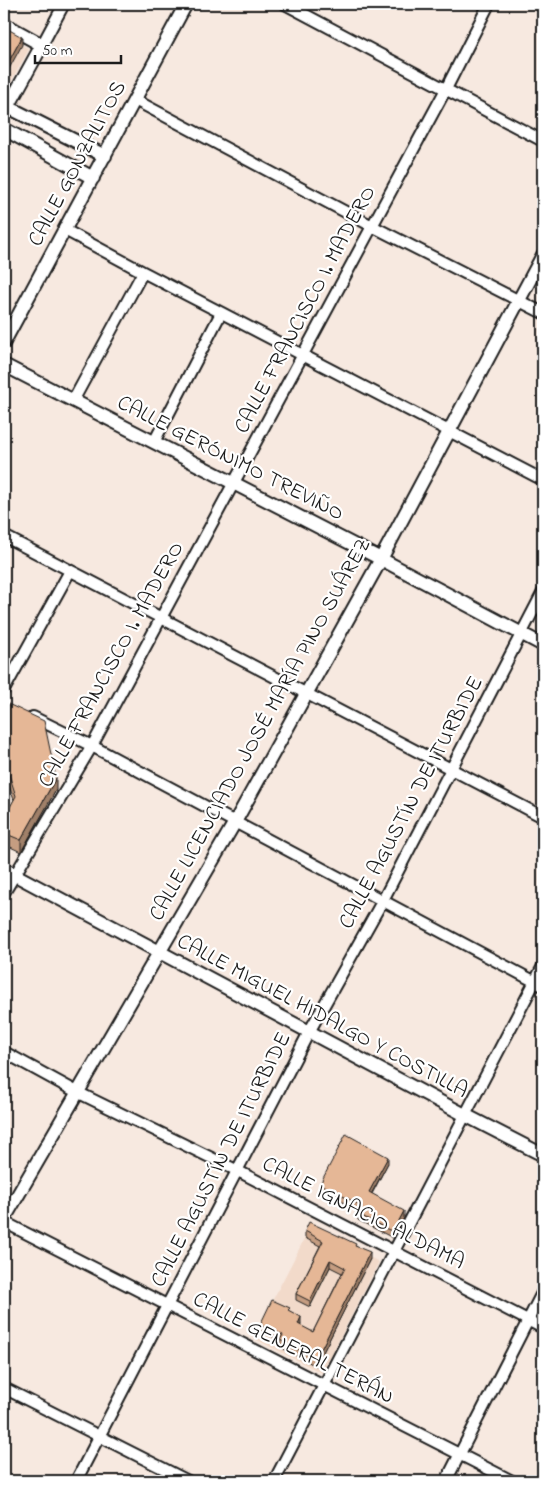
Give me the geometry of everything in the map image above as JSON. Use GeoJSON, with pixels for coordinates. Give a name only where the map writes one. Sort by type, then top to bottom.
{"type":"FeatureCollection","features":[{"type":"Feature","properties":{"kind":"street"},"geometry":{"type":"LineString","coordinates":[[64,4],[6,110],[105,156]]}},
{"type":"Feature","properties":{"kind":"street","name":"CALLE GONZALITOS"},"geometry":{"type":"LineString","coordinates":[[4,342],[186,4]]}},
{"type":"Feature","properties":{"kind":"street"},"geometry":{"type":"LineString","coordinates":[[285,4],[543,141]]}},
{"type":"Feature","properties":{"kind":"street","name":"CALLE FRANCISCO I. MADERO"},"geometry":{"type":"LineString","coordinates":[[4,893],[9,872],[92,746],[490,4]]}},
{"type":"Feature","properties":{"kind":"street"},"geometry":{"type":"LineString","coordinates":[[4,24],[42,45]]}},
{"type":"Feature","properties":{"kind":"street"},"geometry":{"type":"LineString","coordinates":[[135,100],[372,226],[543,313]]}},
{"type":"Feature","properties":{"kind":"street"},"geometry":{"type":"LineString","coordinates":[[4,129],[93,178]]}},
{"type":"Feature","properties":{"kind":"street"},"geometry":{"type":"LineString","coordinates":[[65,230],[302,356],[543,480]]}},
{"type":"Feature","properties":{"kind":"street","name":"CALLE LICENCIADO JOSÉ MARÍA PINO SUÁREZ"},"geometry":{"type":"LineString","coordinates":[[4,1220],[235,822],[381,559],[543,255]]}},
{"type":"Feature","properties":{"kind":"street"},"geometry":{"type":"LineString","coordinates":[[73,401],[142,272]]}},
{"type":"Feature","properties":{"kind":"street"},"geometry":{"type":"LineString","coordinates":[[154,442],[221,313]]}},
{"type":"Feature","properties":{"kind":"street","name":"CALLE GERÓNIMO TREVIÑO"},"geometry":{"type":"LineString","coordinates":[[4,365],[381,559],[543,645]]}},
{"type":"Feature","properties":{"kind":"street"},"geometry":{"type":"LineString","coordinates":[[4,536],[543,817]]}},
{"type":"Feature","properties":{"kind":"street"},"geometry":{"type":"LineString","coordinates":[[4,690],[70,571]]}},
{"type":"Feature","properties":{"kind":"street","name":"CALLE AGUSTÍN DE ITURBIDE"},"geometry":{"type":"LineString","coordinates":[[76,1481],[310,1032],[452,770],[543,592]]}},
{"type":"Feature","properties":{"kind":"street"},"geometry":{"type":"LineString","coordinates":[[22,711],[92,746],[539,983]]}},
{"type":"Feature","properties":{"kind":"street","name":"CALLE MIGUEL HIDALGO Y COSTILLA"},"geometry":{"type":"LineString","coordinates":[[9,872],[543,1155]]}},
{"type":"Feature","properties":{"kind":"street"},"geometry":{"type":"LineString","coordinates":[[274,1481],[465,1115],[539,983],[543,966]]}},
{"type":"Feature","properties":{"kind":"street","name":"CALLE IGNACIO ALDAMA"},"geometry":{"type":"LineString","coordinates":[[4,1052],[78,1092],[238,1171],[543,1328]]}},
{"type":"Feature","properties":{"kind":"street","name":"CALLE GENERAL TERÁN"},"geometry":{"type":"LineString","coordinates":[[4,1220],[168,1306],[512,1481]]}},
{"type":"Feature","properties":{"kind":"street"},"geometry":{"type":"LineString","coordinates":[[446,1481],[543,1290]]}},
{"type":"Feature","properties":{"kind":"street"},"geometry":{"type":"LineString","coordinates":[[4,1388],[188,1481]]}},
{"type":"Feature","properties":{"kind":"shaded area"},"geometry":{"type":"Polygon","coordinates":[[[4,35],[29,49],[4,94],[4,35]]]}},
{"type":"Feature","properties":{"kind":"shaded area"},"geometry":{"type":"Polygon","coordinates":[[[311,1226],[379,1262],[322,1373],[253,1338],[311,1226]]]}},
{"type":"Feature","properties":{"kind":"building"},"geometry":{"type":"Polygon","coordinates":[[[4,27],[22,37],[4,70],[4,27]]]}},
{"type":"Feature","properties":{"kind":"building"},"geometry":{"type":"Polygon","coordinates":[[[6,703],[44,721],[56,778],[21,840],[4,833],[4,818],[16,796],[4,759],[4,707],[6,703]]]}},
{"type":"Feature","properties":{"kind":"building"},"geometry":{"type":"Polygon","coordinates":[[[346,1134],[388,1157],[369,1192],[404,1211],[393,1232],[358,1214],[362,1206],[320,1184],[346,1134]]]}},
{"type":"Feature","properties":{"kind":"building"},"geometry":{"type":"Polygon","coordinates":[[[309,1222],[370,1252],[316,1359],[280,1340],[283,1335],[260,1325],[272,1300],[290,1308],[288,1310],[301,1317],[298,1324],[313,1332],[345,1268],[330,1260],[310,1301],[296,1294],[323,1241],[305,1231],[309,1222]]]}}]}
